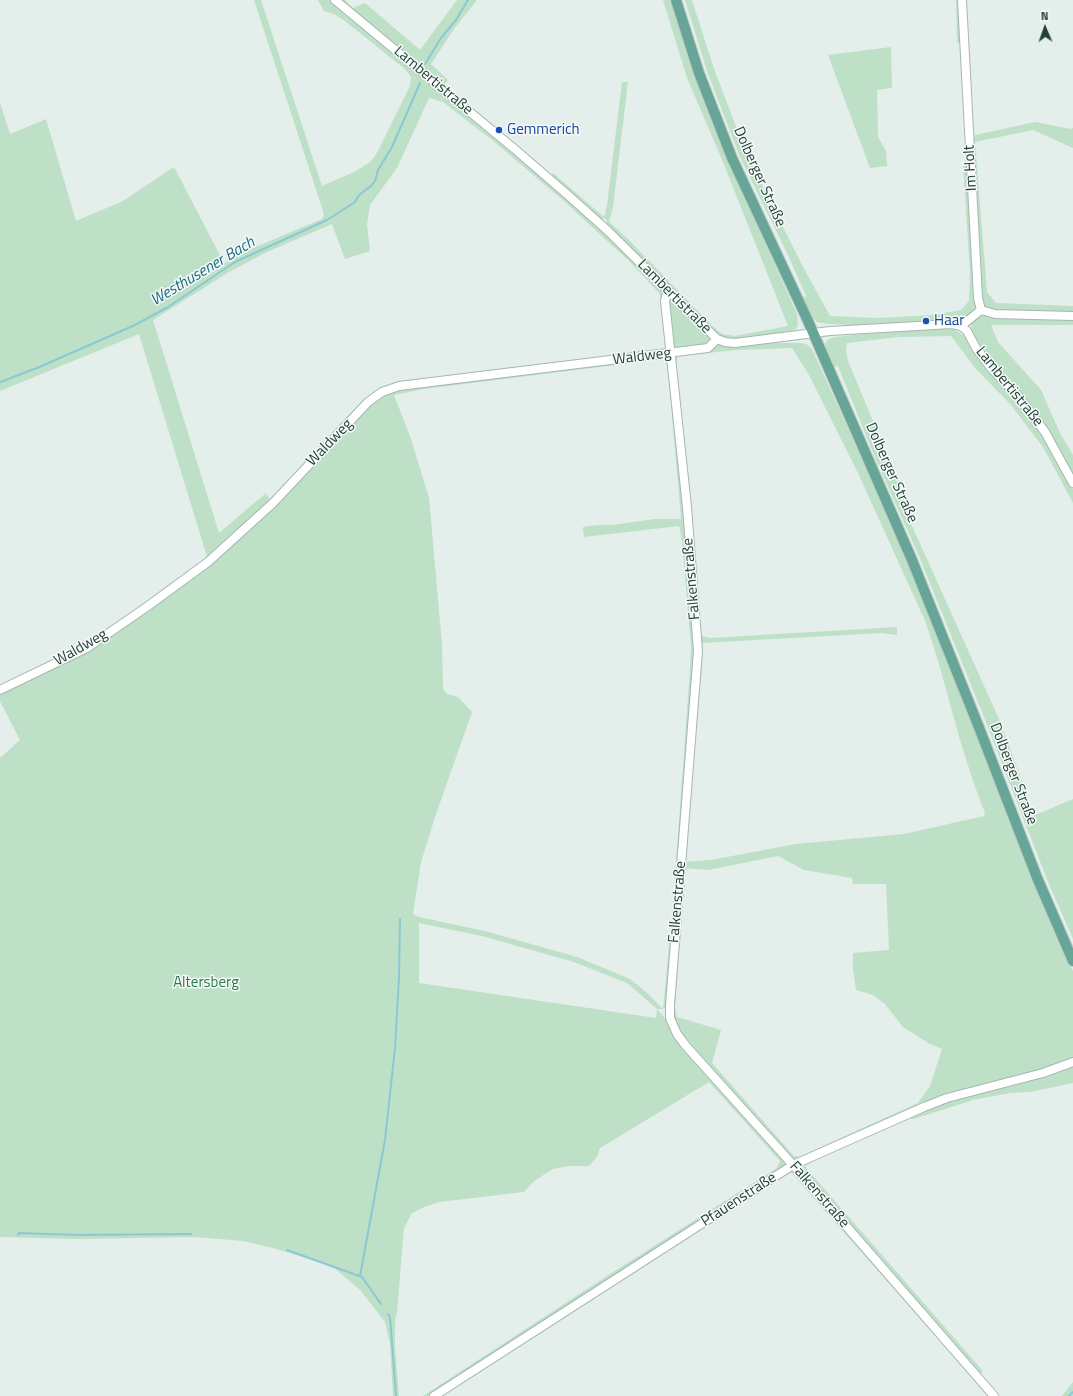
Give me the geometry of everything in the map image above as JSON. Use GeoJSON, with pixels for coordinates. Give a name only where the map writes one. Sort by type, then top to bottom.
{"type":"FeatureCollection","features":[{"type":"Feature","properties":{"kind":"main road","name":"Dolberger Straße"},"geometry":{"type":"LineString","coordinates":[[676,0],[699,73],[732,158],[812,333],[927,594],[1019,833],[1073,961]]}},
{"type":"Feature","properties":{"kind":"street","name":"Lambertistraße"},"geometry":{"type":"LineString","coordinates":[[335,0],[569,196],[608,231],[717,339],[735,343],[812,333],[952,324],[961,326],[967,331],[976,348],[990,368],[1019,397],[1045,432],[1073,483]]}},
{"type":"Feature","properties":{"kind":"street","name":"Im Holt"},"geometry":{"type":"LineString","coordinates":[[962,0],[978,298],[981,310]]}},
{"type":"Feature","properties":{"kind":"street","name":"Falkenstraße"},"geometry":{"type":"LineString","coordinates":[[668,290],[665,301],[687,507],[698,651],[670,1018],[677,1034],[686,1046],[994,1396]]}},
{"type":"Feature","properties":{"kind":"street"},"geometry":{"type":"LineString","coordinates":[[961,326],[981,310],[994,314],[1073,316]]}},
{"type":"Feature","properties":{"kind":"street","name":"Waldweg"},"geometry":{"type":"LineString","coordinates":[[0,690],[87,648],[208,562],[273,503],[368,402],[382,392],[399,386],[708,348],[717,339]]}},
{"type":"Feature","properties":{"kind":"street","name":"Pfauenstraße"},"geometry":{"type":"LineString","coordinates":[[434,1396],[793,1166],[947,1098],[1043,1073],[1073,1062]]}},
{"type":"Feature","properties":{"kind":"green space","name":"Altersberg"},"geometry":{"type":"Polygon","coordinates":[[[254,0],[261,0],[322,186],[356,171],[370,162],[376,155],[410,86],[411,77],[406,70],[345,21],[334,14],[324,11],[318,0],[330,0],[607,234],[663,290],[664,294],[662,303],[659,293],[630,262],[565,202],[492,140],[443,102],[430,98],[397,168],[370,205],[367,225],[370,251],[345,259],[332,224],[267,252],[229,272],[153,320],[219,533],[266,493],[271,501],[369,404],[382,395],[401,388],[663,357],[669,361],[685,507],[695,652],[667,1007],[663,1009],[657,1009],[785,1159],[786,1163],[785,1166],[431,1396],[423,1396],[610,1274],[777,1168],[780,1161],[709,1082],[600,1148],[597,1157],[589,1166],[568,1166],[553,1169],[534,1181],[524,1192],[439,1202],[412,1213],[404,1228],[395,1321],[395,1347],[399,1396],[393,1396],[390,1343],[385,1322],[361,1291],[332,1266],[273,1248],[243,1241],[195,1237],[75,1239],[0,1237],[0,758],[20,740],[0,701],[0,693],[88,648],[208,560],[139,334],[0,391],[0,103],[10,134],[46,119],[76,221],[123,201],[174,167],[224,263],[246,251],[322,219],[324,214],[254,0]],[[664,359],[424,389],[394,395],[411,439],[429,498],[442,644],[443,689],[447,694],[458,697],[472,712],[436,814],[421,862],[413,914],[419,917],[485,931],[577,957],[630,979],[663,1009],[673,905],[691,646],[682,541],[679,526],[584,537],[583,527],[612,525],[655,519],[681,519],[668,369],[666,361],[664,359]],[[419,923],[419,983],[656,1018],[657,1009],[627,983],[574,962],[482,936],[419,923]]]}},
{"type":"Feature","properties":{"kind":"green space"},"geometry":{"type":"Polygon","coordinates":[[[340,0],[345,0],[353,8],[365,3],[420,50],[457,0],[477,0],[454,29],[431,64],[448,80],[443,86],[340,0]]]}},
{"type":"Feature","properties":{"kind":"green space"},"geometry":{"type":"Polygon","coordinates":[[[663,0],[672,0],[728,160],[797,314],[798,325],[795,330],[736,340],[724,337],[714,332],[606,225],[607,220],[604,218],[600,220],[551,176],[553,173],[604,217],[607,205],[622,82],[628,82],[613,207],[609,222],[628,239],[712,326],[722,334],[735,336],[788,326],[723,162],[687,78],[663,0]]]}},
{"type":"Feature","properties":{"kind":"green space"},"geometry":{"type":"Polygon","coordinates":[[[685,0],[692,0],[714,69],[747,155],[802,265],[830,316],[877,318],[933,315],[961,310],[969,301],[970,272],[963,165],[969,164],[976,300],[975,308],[966,317],[961,321],[877,326],[829,324],[817,322],[813,318],[802,298],[806,296],[788,255],[740,157],[707,71],[685,0]]]}},
{"type":"Feature","properties":{"kind":"green space"},"geometry":{"type":"Polygon","coordinates":[[[956,0],[960,0],[962,42],[957,43],[956,0]]]}},
{"type":"Feature","properties":{"kind":"green space"},"geometry":{"type":"Polygon","coordinates":[[[891,47],[892,88],[877,90],[878,137],[886,151],[887,166],[870,168],[828,55],[891,47]]]}},
{"type":"Feature","properties":{"kind":"green space"},"geometry":{"type":"Polygon","coordinates":[[[1035,122],[1070,129],[1073,128],[1073,148],[1033,130],[975,142],[987,292],[996,303],[1073,306],[1073,314],[994,311],[984,306],[981,298],[971,136],[1035,122]]]}},
{"type":"Feature","properties":{"kind":"green space"},"geometry":{"type":"Polygon","coordinates":[[[670,298],[709,337],[711,340],[708,345],[673,349],[668,299],[670,298]]]}},
{"type":"Feature","properties":{"kind":"green space"},"geometry":{"type":"Polygon","coordinates":[[[979,316],[1073,318],[1073,325],[991,325],[998,342],[1041,390],[1060,433],[1073,455],[1073,476],[980,346],[972,331],[971,324],[979,316]]]}},
{"type":"Feature","properties":{"kind":"green space"},"geometry":{"type":"Polygon","coordinates":[[[941,328],[953,329],[963,335],[973,351],[1017,399],[1042,434],[1073,489],[1073,503],[1043,447],[1010,404],[976,369],[951,336],[899,337],[847,343],[846,350],[848,361],[907,503],[903,506],[999,719],[1026,792],[1033,816],[1073,799],[1073,939],[1046,877],[986,722],[919,556],[876,460],[838,366],[834,367],[825,346],[829,339],[835,337],[941,328]]]}},
{"type":"Feature","properties":{"kind":"green space"},"geometry":{"type":"Polygon","coordinates":[[[771,343],[802,343],[808,345],[812,349],[909,563],[1050,919],[1073,971],[1073,1060],[1055,1067],[953,1094],[950,1092],[941,1095],[939,1098],[793,1161],[688,1044],[675,1023],[672,1007],[684,862],[711,860],[796,844],[904,834],[984,816],[985,813],[960,740],[926,623],[858,473],[809,375],[792,348],[737,350],[678,356],[718,345],[736,346],[771,343]],[[778,856],[708,870],[685,868],[675,1007],[677,1017],[721,1030],[712,1063],[794,1156],[799,1157],[918,1103],[930,1086],[942,1049],[928,1043],[903,1027],[885,1004],[873,995],[856,990],[853,969],[853,953],[889,950],[886,884],[853,884],[852,878],[804,870],[778,856]]]}},
{"type":"Feature","properties":{"kind":"green space"},"geometry":{"type":"Polygon","coordinates":[[[678,356],[676,365],[701,636],[699,635],[674,363],[678,356]]]}},
{"type":"Feature","properties":{"kind":"green space"},"geometry":{"type":"Polygon","coordinates":[[[897,627],[897,635],[880,633],[701,643],[697,717],[695,717],[701,636],[710,638],[897,627]]]}},
{"type":"Feature","properties":{"kind":"green space"},"geometry":{"type":"Polygon","coordinates":[[[1073,1066],[1073,1083],[1030,1092],[1010,1093],[973,1100],[914,1119],[905,1118],[950,1101],[1073,1066]]]}},
{"type":"Feature","properties":{"kind":"green space"},"geometry":{"type":"Polygon","coordinates":[[[829,1152],[805,1166],[983,1371],[979,1375],[802,1171],[802,1168],[806,1163],[829,1152]]]}},
{"type":"Feature","properties":{"kind":"green space"},"geometry":{"type":"Polygon","coordinates":[[[790,1171],[794,1171],[932,1327],[930,1330],[790,1171]]]}},
{"type":"Feature","properties":{"kind":"green space"},"geometry":{"type":"Polygon","coordinates":[[[1073,1382],[1073,1396],[1062,1396],[1073,1382]]]}},
{"type":"Feature","properties":{"kind":"waterway","name":"Westhusener Bach"},"geometry":{"type":"LineString","coordinates":[[425,64],[441,38],[456,20],[468,0]]}},
{"type":"Feature","properties":{"kind":"waterway","name":"Westhusener Bach"},"geometry":{"type":"LineString","coordinates":[[0,382],[37,368],[135,325],[168,307],[235,262],[327,220],[355,202],[359,195],[375,181],[378,170],[392,147],[420,83]]}},
{"type":"Feature","properties":{"kind":"waterway"},"geometry":{"type":"LineString","coordinates":[[360,1276],[385,1140],[395,1048],[399,977],[400,919]]}},
{"type":"Feature","properties":{"kind":"waterway"},"geometry":{"type":"LineString","coordinates":[[18,1235],[19,1233],[77,1235],[191,1234]]}},
{"type":"Feature","properties":{"kind":"waterway"},"geometry":{"type":"LineString","coordinates":[[287,1250],[362,1277],[381,1304]]}},
{"type":"Feature","properties":{"kind":"waterway"},"geometry":{"type":"LineString","coordinates":[[388,1314],[390,1317],[396,1396]]}},
{"type":"Feature","properties":{"kind":"waterway"},"geometry":{"type":"LineString","coordinates":[[1069,1396],[1073,1392]]}},
{"type":"Feature","properties":{"kind":"place","name":"Gemmerich"},"geometry":{"type":"Point","coordinates":[499,130]}},
{"type":"Feature","properties":{"kind":"place","name":"Haar"},"geometry":{"type":"Point","coordinates":[926,321]}}]}
